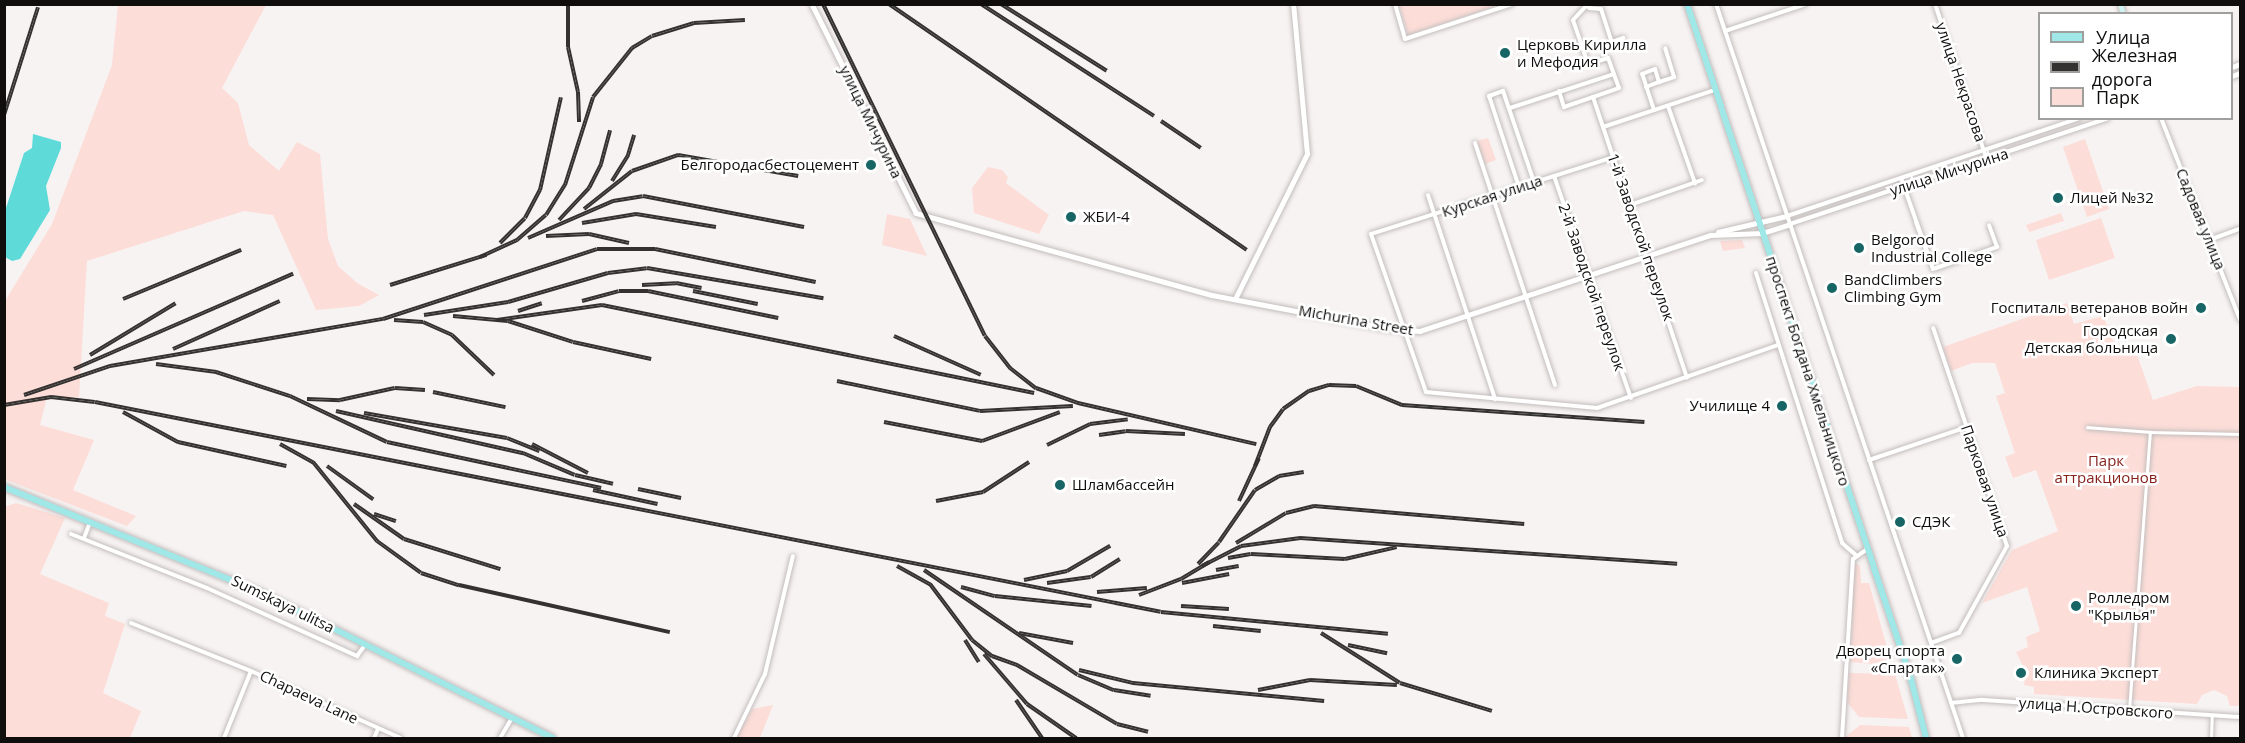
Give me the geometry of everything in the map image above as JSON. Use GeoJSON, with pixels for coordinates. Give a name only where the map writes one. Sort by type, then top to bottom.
{"type":"FeatureCollection","features":[{"type":"Feature","properties":{"kind":"main road","name":"проспект Богдана Хмельницкого"},"geometry":{"type":"LineString","coordinates":[[1687,4],[1866,550],[1911,679],[1926,738]]}},
{"type":"Feature","properties":{"kind":"main road","name":"Sumskaya ulitsa"},"geometry":{"type":"LineString","coordinates":[[4,487],[248,586],[553,738]]}},
{"type":"Feature","properties":{"kind":"street","name":"Michurina Street"},"geometry":{"type":"LineString","coordinates":[[812,4],[916,213],[1144,278],[1235,299],[1406,332],[1420,331],[1710,235],[1763,233]]}},
{"type":"Feature","properties":{"kind":"street"},"geometry":{"type":"LineString","coordinates":[[1235,299],[1307,154],[1293,4]]}},
{"type":"Feature","properties":{"kind":"street"},"geometry":{"type":"LineString","coordinates":[[1395,4],[1405,39],[1512,4]]}},
{"type":"Feature","properties":{"kind":"street"},"geometry":{"type":"LineString","coordinates":[[1716,4],[1963,738]]}},
{"type":"Feature","properties":{"kind":"street"},"geometry":{"type":"LineString","coordinates":[[1725,31],[1806,4]]}},
{"type":"Feature","properties":{"kind":"street","name":"улица Некрасова"},"geometry":{"type":"LineString","coordinates":[[1935,4],[1988,160]]}},
{"type":"Feature","properties":{"kind":"street"},"geometry":{"type":"LineString","coordinates":[[1559,92],[1564,106],[1619,88],[1608,58],[1588,64],[1573,20],[1589,6],[1601,9],[1612,42],[1623,38]]}},
{"type":"Feature","properties":{"kind":"street"},"geometry":{"type":"LineString","coordinates":[[1646,87],[1674,77],[1665,48]]}},
{"type":"Feature","properties":{"kind":"street"},"geometry":{"type":"LineString","coordinates":[[1654,110],[1642,74],[1655,69],[1659,82]]}},
{"type":"Feature","properties":{"kind":"street"},"geometry":{"type":"LineString","coordinates":[[1510,108],[1614,74]]}},
{"type":"Feature","properties":{"kind":"street"},"geometry":{"type":"LineString","coordinates":[[1603,127],[1715,90]]}},
{"type":"Feature","properties":{"kind":"street"},"geometry":{"type":"LineString","coordinates":[[1519,187],[1489,96],[1503,91],[1534,182]]}},
{"type":"Feature","properties":{"kind":"street","name":"1-й Заводской переулок"},"geometry":{"type":"LineString","coordinates":[[1593,97],[1687,378]]}},
{"type":"Feature","properties":{"kind":"street"},"geometry":{"type":"LineString","coordinates":[[1668,106],[1695,183]]}},
{"type":"Feature","properties":{"kind":"street","name":"улица Мичурина"},"geometry":{"type":"LineString","coordinates":[[1787,216],[2074,120]]}},
{"type":"Feature","properties":{"kind":"street","name":"улица Мичурина"},"geometry":{"type":"LineString","coordinates":[[1790,224],[1988,160],[2102,120]]}},
{"type":"Feature","properties":{"kind":"street","name":"Садовая улица"},"geometry":{"type":"LineString","coordinates":[[2162,120],[2241,320]]}},
{"type":"Feature","properties":{"kind":"street"},"geometry":{"type":"LineString","coordinates":[[1475,143],[1555,385]]}},
{"type":"Feature","properties":{"kind":"street","name":"Курская улица"},"geometry":{"type":"LineString","coordinates":[[1406,332],[1371,234],[1614,156]]}},
{"type":"Feature","properties":{"kind":"street","name":"2-й Заводской переулок"},"geometry":{"type":"LineString","coordinates":[[1554,176],[1630,398]]}},
{"type":"Feature","properties":{"kind":"street"},"geometry":{"type":"LineString","coordinates":[[1901,178],[1933,269],[1996,248],[1989,225]]}},
{"type":"Feature","properties":{"kind":"street"},"geometry":{"type":"LineString","coordinates":[[1630,205],[1702,180]]}},
{"type":"Feature","properties":{"kind":"street"},"geometry":{"type":"LineString","coordinates":[[1428,195],[1495,399]]}},
{"type":"Feature","properties":{"kind":"street"},"geometry":{"type":"LineString","coordinates":[[1710,235],[1787,216]]}},
{"type":"Feature","properties":{"kind":"street"},"geometry":{"type":"LineString","coordinates":[[1763,233],[1790,224]]}},
{"type":"Feature","properties":{"kind":"street"},"geometry":{"type":"LineString","coordinates":[[2209,240],[2241,229]]}},
{"type":"Feature","properties":{"kind":"street"},"geometry":{"type":"LineString","coordinates":[[1756,273],[1842,543],[1857,556]]}},
{"type":"Feature","properties":{"kind":"street","name":"Парковая улица"},"geometry":{"type":"LineString","coordinates":[[1931,643],[1959,633],[2007,546],[1933,328]]}},
{"type":"Feature","properties":{"kind":"street"},"geometry":{"type":"LineString","coordinates":[[1406,332],[1426,392],[1597,408],[1778,345]]}},
{"type":"Feature","properties":{"kind":"street"},"geometry":{"type":"LineString","coordinates":[[1869,460],[1967,427]]}},
{"type":"Feature","properties":{"kind":"street"},"geometry":{"type":"LineString","coordinates":[[2087,427],[2150,432],[2241,434]]}},
{"type":"Feature","properties":{"kind":"street"},"geometry":{"type":"LineString","coordinates":[[2129,710],[2150,432]]}},
{"type":"Feature","properties":{"kind":"street"},"geometry":{"type":"LineString","coordinates":[[84,538],[90,521]]}},
{"type":"Feature","properties":{"kind":"street"},"geometry":{"type":"LineString","coordinates":[[71,534],[357,656],[365,645]]}},
{"type":"Feature","properties":{"kind":"street"},"geometry":{"type":"LineString","coordinates":[[1842,738],[1851,580],[1857,556],[1866,550]]}},
{"type":"Feature","properties":{"kind":"street"},"geometry":{"type":"LineString","coordinates":[[734,738],[765,674],[793,556]]}},
{"type":"Feature","properties":{"kind":"street","name":"Chapaeva Lane"},"geometry":{"type":"LineString","coordinates":[[131,623],[251,671],[400,738]]}},
{"type":"Feature","properties":{"kind":"street"},"geometry":{"type":"LineString","coordinates":[[224,738],[251,671]]}},
{"type":"Feature","properties":{"kind":"street","name":"улица Н.Островского"},"geometry":{"type":"LineString","coordinates":[[1951,703],[1982,700],[2241,717]]}},
{"type":"Feature","properties":{"kind":"street"},"geometry":{"type":"LineString","coordinates":[[2211,738],[2212,715]]}},
{"type":"Feature","properties":{"kind":"street"},"geometry":{"type":"LineString","coordinates":[[500,738],[512,718]]}},
{"type":"Feature","properties":{"kind":"street"},"geometry":{"type":"LineString","coordinates":[[374,738],[378,729]]}},
{"type":"Feature","properties":{"kind":"green space"},"geometry":{"type":"Polygon","coordinates":[[[1399,4],[1498,5],[1408,35],[1399,4]]]}},
{"type":"Feature","properties":{"kind":"green space"},"geometry":{"type":"Polygon","coordinates":[[[118,5],[266,5],[222,88],[238,103],[249,145],[279,171],[297,142],[320,154],[328,239],[338,266],[357,283],[379,295],[359,306],[316,310],[273,215],[244,211],[87,261],[79,397],[47,397],[40,425],[94,440],[73,490],[136,516],[127,526],[4,479],[5,301],[52,224],[112,65],[118,5]]]}},
{"type":"Feature","properties":{"kind":"green space"},"geometry":{"type":"Polygon","coordinates":[[[1488,138],[1496,160],[1485,164],[1477,141],[1488,138]]]}},
{"type":"Feature","properties":{"kind":"green space"},"geometry":{"type":"Polygon","coordinates":[[[2085,139],[2109,209],[2087,217],[2063,147],[2085,139]]]}},
{"type":"Feature","properties":{"kind":"green space"},"geometry":{"type":"Polygon","coordinates":[[[988,167],[1002,170],[1008,177],[1006,183],[1049,215],[1039,234],[974,213],[972,188],[988,167]]]}},
{"type":"Feature","properties":{"kind":"green space"},"geometry":{"type":"Polygon","coordinates":[[[2061,213],[2064,221],[2029,232],[2026,225],[2061,213]]]}},
{"type":"Feature","properties":{"kind":"green space"},"geometry":{"type":"Polygon","coordinates":[[[887,214],[910,219],[927,256],[882,245],[887,214]]]}},
{"type":"Feature","properties":{"kind":"green space"},"geometry":{"type":"Polygon","coordinates":[[[2101,218],[2115,258],[2049,280],[2036,240],[2101,218]]]}},
{"type":"Feature","properties":{"kind":"green space"},"geometry":{"type":"Polygon","coordinates":[[[1742,240],[1745,248],[1723,251],[1720,241],[1742,240]]]}},
{"type":"Feature","properties":{"kind":"green space","name":"Парк аттракционов"},"geometry":{"type":"Polygon","coordinates":[[[2067,303],[2074,324],[2103,316],[2116,347],[2134,346],[2153,400],[2197,386],[2240,387],[2240,706],[2230,706],[2227,696],[2214,690],[2202,695],[2197,704],[2034,694],[2034,687],[2024,685],[2026,672],[2016,652],[2028,647],[2026,637],[2040,631],[2027,587],[1982,603],[2012,550],[2058,531],[2036,470],[2013,478],[2005,457],[2015,453],[1996,396],[2005,393],[1995,363],[1972,363],[1951,371],[1943,347],[2067,303]]]}},
{"type":"Feature","properties":{"kind":"green space"},"geometry":{"type":"Polygon","coordinates":[[[16,503],[65,518],[40,574],[109,603],[105,616],[125,624],[103,693],[141,711],[130,738],[5,738],[4,507],[16,503]]]}},
{"type":"Feature","properties":{"kind":"green space"},"geometry":{"type":"Polygon","coordinates":[[[1854,562],[1860,566],[1861,583],[1869,583],[1890,658],[1873,664],[1850,662],[1854,562]]]}},
{"type":"Feature","properties":{"kind":"green space"},"geometry":{"type":"Polygon","coordinates":[[[1849,673],[1895,674],[1908,719],[1859,717],[1847,702],[1849,673]]]}},
{"type":"Feature","properties":{"kind":"green space"},"geometry":{"type":"Polygon","coordinates":[[[773,705],[760,738],[736,738],[752,709],[773,705]]]}},
{"type":"Feature","properties":{"kind":"green space"},"geometry":{"type":"Polygon","coordinates":[[[1860,725],[1909,727],[1912,738],[1844,738],[1860,725]]]}},
{"type":"Feature","properties":{"kind":"water"},"geometry":{"type":"Polygon","coordinates":[[[33,134],[61,142],[61,148],[46,186],[50,210],[20,259],[12,261],[5,257],[5,211],[24,153],[32,148],[33,134]]]}},
{"type":"Feature","properties":{"kind":"railway"},"geometry":{"type":"LineString","coordinates":[[568,4],[568,47],[578,92],[579,122]]}},
{"type":"Feature","properties":{"kind":"railway"},"geometry":{"type":"LineString","coordinates":[[823,4],[985,336],[1010,368],[1036,388],[1078,403],[1256,444]]}},
{"type":"Feature","properties":{"kind":"railway"},"geometry":{"type":"LineString","coordinates":[[889,4],[1247,250]]}},
{"type":"Feature","properties":{"kind":"railway"},"geometry":{"type":"LineString","coordinates":[[981,4],[1154,116]]}},
{"type":"Feature","properties":{"kind":"railway"},"geometry":{"type":"LineString","coordinates":[[1001,4],[1107,71]]}},
{"type":"Feature","properties":{"kind":"railway"},"geometry":{"type":"LineString","coordinates":[[4,115],[38,7]]}},
{"type":"Feature","properties":{"kind":"railway"},"geometry":{"type":"LineString","coordinates":[[480,257],[517,240],[546,215],[565,185],[593,97],[632,48],[652,36],[694,23],[745,20]]}},
{"type":"Feature","properties":{"kind":"railway"},"geometry":{"type":"LineString","coordinates":[[500,243],[525,218],[540,190],[561,97]]}},
{"type":"Feature","properties":{"kind":"railway"},"geometry":{"type":"LineString","coordinates":[[1161,121],[1201,148]]}},
{"type":"Feature","properties":{"kind":"railway"},"geometry":{"type":"LineString","coordinates":[[559,220],[589,188],[601,164],[610,130]]}},
{"type":"Feature","properties":{"kind":"railway"},"geometry":{"type":"LineString","coordinates":[[612,181],[628,155],[634,135]]}},
{"type":"Feature","properties":{"kind":"railway"},"geometry":{"type":"LineString","coordinates":[[584,209],[632,171],[678,155],[798,176]]}},
{"type":"Feature","properties":{"kind":"railway"},"geometry":{"type":"LineString","coordinates":[[528,238],[613,201],[643,196],[804,227]]}},
{"type":"Feature","properties":{"kind":"railway"},"geometry":{"type":"LineString","coordinates":[[582,223],[636,214],[716,227]]}},
{"type":"Feature","properties":{"kind":"railway"},"geometry":{"type":"LineString","coordinates":[[546,236],[589,234],[629,243]]}},
{"type":"Feature","properties":{"kind":"railway"},"geometry":{"type":"LineString","coordinates":[[24,395],[110,366],[383,319],[597,249],[655,249],[816,282]]}},
{"type":"Feature","properties":{"kind":"railway"},"geometry":{"type":"LineString","coordinates":[[123,299],[241,250]]}},
{"type":"Feature","properties":{"kind":"railway"},"geometry":{"type":"LineString","coordinates":[[390,285],[486,255]]}},
{"type":"Feature","properties":{"kind":"railway"},"geometry":{"type":"LineString","coordinates":[[424,315],[508,302],[608,273],[647,268],[823,298]]}},
{"type":"Feature","properties":{"kind":"railway"},"geometry":{"type":"LineString","coordinates":[[74,369],[293,274]]}},
{"type":"Feature","properties":{"kind":"railway"},"geometry":{"type":"LineString","coordinates":[[642,285],[676,283],[702,288]]}},
{"type":"Feature","properties":{"kind":"railway"},"geometry":{"type":"LineString","coordinates":[[582,301],[619,291],[648,291],[778,318]]}},
{"type":"Feature","properties":{"kind":"railway"},"geometry":{"type":"LineString","coordinates":[[693,291],[758,304]]}},
{"type":"Feature","properties":{"kind":"railway"},"geometry":{"type":"LineString","coordinates":[[173,349],[280,301]]}},
{"type":"Feature","properties":{"kind":"railway"},"geometry":{"type":"LineString","coordinates":[[90,355],[176,303]]}},
{"type":"Feature","properties":{"kind":"railway"},"geometry":{"type":"LineString","coordinates":[[518,311],[542,303]]}},
{"type":"Feature","properties":{"kind":"railway"},"geometry":{"type":"LineString","coordinates":[[497,320],[602,305],[1034,393]]}},
{"type":"Feature","properties":{"kind":"railway"},"geometry":{"type":"LineString","coordinates":[[453,316],[508,321],[573,342],[651,359]]}},
{"type":"Feature","properties":{"kind":"railway"},"geometry":{"type":"LineString","coordinates":[[394,320],[423,322],[452,335],[494,375]]}},
{"type":"Feature","properties":{"kind":"railway"},"geometry":{"type":"LineString","coordinates":[[894,336],[981,375]]}},
{"type":"Feature","properties":{"kind":"railway"},"geometry":{"type":"LineString","coordinates":[[156,364],[216,372],[290,396],[387,442],[601,488]]}},
{"type":"Feature","properties":{"kind":"railway"},"geometry":{"type":"LineString","coordinates":[[837,381],[980,411],[1073,406]]}},
{"type":"Feature","properties":{"kind":"railway"},"geometry":{"type":"LineString","coordinates":[[1255,466],[1270,427],[1283,409],[1309,391],[1329,385],[1356,386],[1402,405],[1644,422]]}},
{"type":"Feature","properties":{"kind":"railway"},"geometry":{"type":"LineString","coordinates":[[307,399],[340,400],[395,388],[425,390]]}},
{"type":"Feature","properties":{"kind":"railway"},"geometry":{"type":"LineString","coordinates":[[433,392],[505,407]]}},
{"type":"Feature","properties":{"kind":"railway"},"geometry":{"type":"LineString","coordinates":[[4,405],[51,397],[95,402],[1161,612],[1388,634]]}},
{"type":"Feature","properties":{"kind":"railway"},"geometry":{"type":"LineString","coordinates":[[336,411],[523,453],[575,475],[613,484]]}},
{"type":"Feature","properties":{"kind":"railway"},"geometry":{"type":"LineString","coordinates":[[123,412],[178,442],[286,466]]}},
{"type":"Feature","properties":{"kind":"railway"},"geometry":{"type":"LineString","coordinates":[[884,422],[982,441],[1060,412]]}},
{"type":"Feature","properties":{"kind":"railway"},"geometry":{"type":"LineString","coordinates":[[364,413],[507,438],[539,451]]}},
{"type":"Feature","properties":{"kind":"railway"},"geometry":{"type":"LineString","coordinates":[[1047,445],[1090,424],[1128,419]]}},
{"type":"Feature","properties":{"kind":"railway"},"geometry":{"type":"LineString","coordinates":[[1099,435],[1126,431],[1185,434]]}},
{"type":"Feature","properties":{"kind":"railway"},"geometry":{"type":"LineString","coordinates":[[280,444],[313,462],[377,541],[421,573],[459,585],[670,632]]}},
{"type":"Feature","properties":{"kind":"railway"},"geometry":{"type":"LineString","coordinates":[[532,444],[588,473]]}},
{"type":"Feature","properties":{"kind":"railway"},"geometry":{"type":"LineString","coordinates":[[1239,501],[1259,458]]}},
{"type":"Feature","properties":{"kind":"railway"},"geometry":{"type":"LineString","coordinates":[[936,501],[983,492],[1029,462]]}},
{"type":"Feature","properties":{"kind":"railway"},"geometry":{"type":"LineString","coordinates":[[327,466],[373,499]]}},
{"type":"Feature","properties":{"kind":"railway"},"geometry":{"type":"LineString","coordinates":[[1198,564],[1219,542],[1255,490],[1279,476],[1304,472]]}},
{"type":"Feature","properties":{"kind":"railway"},"geometry":{"type":"LineString","coordinates":[[638,489],[681,498]]}},
{"type":"Feature","properties":{"kind":"railway"},"geometry":{"type":"LineString","coordinates":[[593,490],[657,504]]}},
{"type":"Feature","properties":{"kind":"railway"},"geometry":{"type":"LineString","coordinates":[[354,504],[404,539],[500,569]]}},
{"type":"Feature","properties":{"kind":"railway"},"geometry":{"type":"LineString","coordinates":[[1236,543],[1286,513],[1314,506],[1524,524]]}},
{"type":"Feature","properties":{"kind":"railway"},"geometry":{"type":"LineString","coordinates":[[374,514],[396,521]]}},
{"type":"Feature","properties":{"kind":"railway"},"geometry":{"type":"LineString","coordinates":[[1202,566],[1241,546],[1300,538],[1677,564]]}},
{"type":"Feature","properties":{"kind":"railway"},"geometry":{"type":"LineString","coordinates":[[1024,580],[1067,571],[1110,546]]}},
{"type":"Feature","properties":{"kind":"railway"},"geometry":{"type":"LineString","coordinates":[[1228,558],[1251,554],[1345,559],[1397,547]]}},
{"type":"Feature","properties":{"kind":"railway"},"geometry":{"type":"LineString","coordinates":[[1047,583],[1091,577],[1120,559]]}},
{"type":"Feature","properties":{"kind":"railway"},"geometry":{"type":"LineString","coordinates":[[1139,595],[1181,579],[1209,562]]}},
{"type":"Feature","properties":{"kind":"railway"},"geometry":{"type":"LineString","coordinates":[[897,566],[930,584],[972,640],[992,656],[1017,665],[1117,724],[1148,732]]}},
{"type":"Feature","properties":{"kind":"railway"},"geometry":{"type":"LineString","coordinates":[[1216,570],[1239,566]]}},
{"type":"Feature","properties":{"kind":"railway"},"geometry":{"type":"LineString","coordinates":[[924,570],[1078,675],[1114,690],[1151,696]]}},
{"type":"Feature","properties":{"kind":"railway"},"geometry":{"type":"LineString","coordinates":[[1182,583],[1229,574]]}},
{"type":"Feature","properties":{"kind":"railway"},"geometry":{"type":"LineString","coordinates":[[961,587],[995,596],[1091,606]]}},
{"type":"Feature","properties":{"kind":"railway"},"geometry":{"type":"LineString","coordinates":[[1097,592],[1147,588]]}},
{"type":"Feature","properties":{"kind":"railway"},"geometry":{"type":"LineString","coordinates":[[1181,606],[1229,609]]}},
{"type":"Feature","properties":{"kind":"railway"},"geometry":{"type":"LineString","coordinates":[[1213,626],[1261,631]]}},
{"type":"Feature","properties":{"kind":"railway"},"geometry":{"type":"LineString","coordinates":[[1019,633],[1073,643]]}},
{"type":"Feature","properties":{"kind":"railway"},"geometry":{"type":"LineString","coordinates":[[1321,633],[1400,683],[1492,711]]}},
{"type":"Feature","properties":{"kind":"railway"},"geometry":{"type":"LineString","coordinates":[[965,640],[979,662]]}},
{"type":"Feature","properties":{"kind":"railway"},"geometry":{"type":"LineString","coordinates":[[1348,645],[1387,653]]}},
{"type":"Feature","properties":{"kind":"railway"},"geometry":{"type":"LineString","coordinates":[[984,654],[1027,704],[1076,738]]}},
{"type":"Feature","properties":{"kind":"railway"},"geometry":{"type":"LineString","coordinates":[[1079,670],[1133,683],[1324,701]]}},
{"type":"Feature","properties":{"kind":"railway"},"geometry":{"type":"LineString","coordinates":[[1258,690],[1310,680],[1397,685]]}},
{"type":"Feature","properties":{"kind":"railway"},"geometry":{"type":"LineString","coordinates":[[1016,700],[1042,738]]}},
{"type":"Feature","properties":{"kind":"place","name":"Церковь Кирилла и Мефодия"},"geometry":{"type":"Point","coordinates":[1505,53]}},
{"type":"Feature","properties":{"kind":"place","name":"Белгородасбестоцемент"},"geometry":{"type":"Point","coordinates":[871,165]}},
{"type":"Feature","properties":{"kind":"place","name":"Лицей №32"},"geometry":{"type":"Point","coordinates":[2058,198]}},
{"type":"Feature","properties":{"kind":"place","name":"ЖБИ-4"},"geometry":{"type":"Point","coordinates":[1071,217]}},
{"type":"Feature","properties":{"kind":"place","name":"Belgorod Industrial College"},"geometry":{"type":"Point","coordinates":[1859,248]}},
{"type":"Feature","properties":{"kind":"place","name":"BandClimbers Climbing Gym"},"geometry":{"type":"Point","coordinates":[1832,288]}},
{"type":"Feature","properties":{"kind":"place","name":"Госпиталь ветеранов войн"},"geometry":{"type":"Point","coordinates":[2201,308]}},
{"type":"Feature","properties":{"kind":"place","name":"Городская Детская больница"},"geometry":{"type":"Point","coordinates":[2171,339]}},
{"type":"Feature","properties":{"kind":"place","name":"Училище 4"},"geometry":{"type":"Point","coordinates":[1782,406]}},
{"type":"Feature","properties":{"kind":"place","name":"Шламбассейн"},"geometry":{"type":"Point","coordinates":[1060,485]}},
{"type":"Feature","properties":{"kind":"place","name":"СДЭК"},"geometry":{"type":"Point","coordinates":[1900,522]}},
{"type":"Feature","properties":{"kind":"place","name":"Ролледром \"Крылья\""},"geometry":{"type":"Point","coordinates":[2076,606]}},
{"type":"Feature","properties":{"kind":"place","name":"Дворец спорта «Спартак»"},"geometry":{"type":"Point","coordinates":[1957,659]}},
{"type":"Feature","properties":{"kind":"place","name":"Клиника Эксперт"},"geometry":{"type":"Point","coordinates":[2021,673]}}]}
